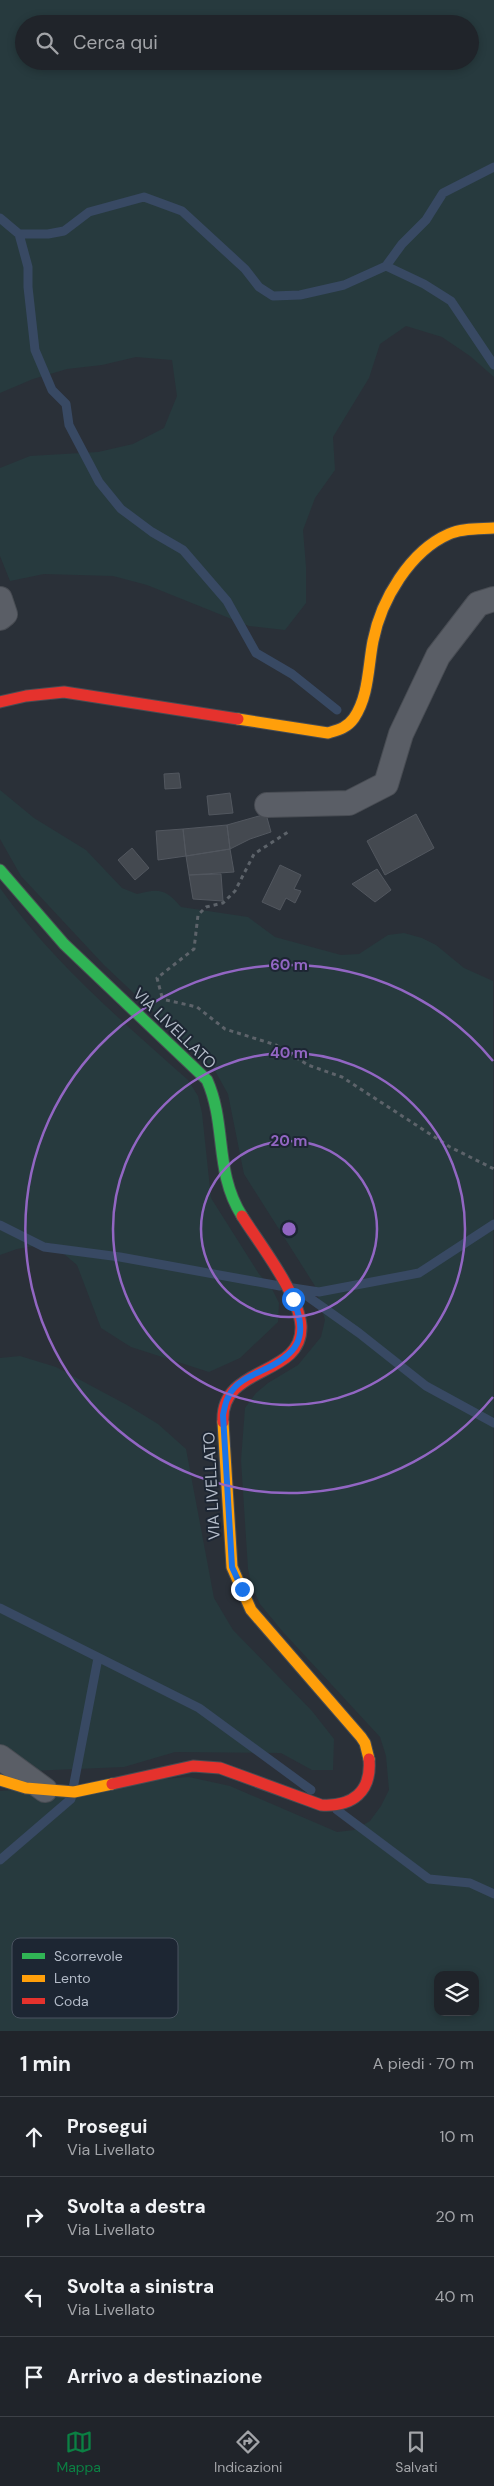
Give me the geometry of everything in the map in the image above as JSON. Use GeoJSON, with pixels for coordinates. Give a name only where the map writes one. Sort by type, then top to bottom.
{"type":"FeatureCollection","features":[{"type":"Feature","properties":{"kind":"main road"},"geometry":{"type":"LineString","coordinates":[[0,702],[26,696],[64,692],[328,732],[339,732],[355,719],[361,705],[376,627],[406,571],[435,543],[450,534],[494,528]]}},
{"type":"Feature","properties":{"kind":"main road","name":"VIA LIVELLATO"},"geometry":{"type":"LineString","coordinates":[[0,870],[64,944],[207,1080],[213,1092],[217,1104],[223,1165],[230,1194],[293,1299],[301,1324],[301,1336],[296,1349],[273,1366],[245,1378],[234,1387],[226,1401],[223,1415],[232,1567],[251,1610],[353,1727],[365,1743],[369,1760],[368,1776],[362,1792],[352,1801],[338,1806],[321,1805],[220,1768],[193,1766],[74,1792],[45,1790],[0,1780]]}},
{"type":"Feature","properties":{"kind":"street"},"geometry":{"type":"LineString","coordinates":[[267,805],[349,803],[386,784],[401,734],[438,656],[478,604],[494,599]]}},
{"type":"Feature","properties":{"kind":"street"},"geometry":{"type":"LineString","coordinates":[[0,600],[5,614],[0,618]]}},
{"type":"Feature","properties":{"kind":"street"},"geometry":{"type":"LineString","coordinates":[[0,1757],[45,1790]]}},
{"type":"Feature","properties":{"kind":"path"},"geometry":{"type":"LineString","coordinates":[[294,829],[254,854],[235,890],[223,903],[206,907],[198,915],[194,949],[157,978],[163,1000],[197,1008],[225,1029],[276,1045],[308,1065],[342,1077],[450,1147],[494,1169]]}},
{"type":"Feature","properties":{"kind":"green space"},"geometry":{"type":"Polygon","coordinates":[[[0,0],[494,0],[494,377],[470,356],[442,337],[406,326],[380,344],[369,378],[333,437],[335,470],[315,498],[303,530],[306,603],[285,630],[249,626],[147,585],[113,576],[44,574],[10,581],[0,556],[0,468],[30,456],[98,452],[133,444],[164,428],[177,396],[172,360],[136,357],[102,365],[67,369],[33,379],[0,393],[0,0]]]}},
{"type":"Feature","properties":{"kind":"green space"},"geometry":{"type":"Polygon","coordinates":[[[0,790],[34,818],[86,850],[122,888],[137,894],[151,891],[162,892],[166,893],[181,907],[248,917],[275,937],[341,955],[359,954],[388,935],[404,933],[422,938],[436,945],[464,968],[493,981],[494,2031],[0,2031],[0,1791],[189,1777],[230,1786],[337,1832],[354,1830],[370,1821],[381,1806],[389,1790],[386,1756],[380,1737],[283,1632],[260,1604],[252,1587],[248,1569],[241,1460],[245,1408],[256,1393],[268,1383],[298,1365],[321,1337],[325,1320],[315,1286],[244,1174],[228,1094],[214,1069],[104,965],[21,876],[0,839],[0,790]]]}},
{"type":"Feature","properties":{"kind":"green space"},"geometry":{"type":"Polygon","coordinates":[[[0,888],[20,915],[65,966],[113,1013],[188,1080],[198,1096],[202,1113],[211,1198],[259,1274],[271,1287],[279,1303],[278,1322],[240,1358],[209,1372],[131,1347],[101,1328],[77,1265],[51,1243],[17,1249],[0,1255],[0,888]]]}},
{"type":"Feature","properties":{"kind":"green space"},"geometry":{"type":"Polygon","coordinates":[[[20,1356],[56,1367],[127,1405],[158,1424],[186,1449],[214,1598],[233,1630],[312,1711],[334,1739],[333,1770],[312,1770],[281,1753],[175,1752],[124,1767],[29,1771],[0,1760],[0,1358],[20,1356]]]}},
{"type":"Feature","properties":{"kind":"building"},"geometry":{"type":"Polygon","coordinates":[[[179,773],[181,788],[165,789],[164,774],[179,773]]]}},
{"type":"Feature","properties":{"kind":"building"},"geometry":{"type":"Polygon","coordinates":[[[230,793],[233,813],[209,815],[207,796],[230,793]]]}},
{"type":"Feature","properties":{"kind":"building"},"geometry":{"type":"Polygon","coordinates":[[[266,814],[271,832],[250,839],[230,849],[227,825],[266,814]]]}},
{"type":"Feature","properties":{"kind":"building"},"geometry":{"type":"Polygon","coordinates":[[[416,814],[434,848],[385,875],[367,841],[416,814]]]}},
{"type":"Feature","properties":{"kind":"building"},"geometry":{"type":"Polygon","coordinates":[[[227,825],[230,849],[186,856],[183,829],[227,825]]]}},
{"type":"Feature","properties":{"kind":"building"},"geometry":{"type":"Polygon","coordinates":[[[183,829],[186,856],[158,860],[156,831],[183,829]]]}},
{"type":"Feature","properties":{"kind":"building"},"geometry":{"type":"Polygon","coordinates":[[[132,848],[149,868],[135,880],[118,860],[132,848]]]}},
{"type":"Feature","properties":{"kind":"building"},"geometry":{"type":"Polygon","coordinates":[[[230,849],[234,872],[189,875],[186,856],[230,849]]]}},
{"type":"Feature","properties":{"kind":"building"},"geometry":{"type":"Polygon","coordinates":[[[280,865],[301,875],[294,889],[301,891],[295,903],[286,898],[280,910],[262,902],[280,865]]]}},
{"type":"Feature","properties":{"kind":"building"},"geometry":{"type":"Polygon","coordinates":[[[377,869],[391,890],[375,902],[352,884],[377,869]]]}},
{"type":"Feature","properties":{"kind":"building"},"geometry":{"type":"Polygon","coordinates":[[[221,874],[223,901],[193,899],[189,875],[221,874]]]}},
{"type":"Feature","properties":{"kind":"waterway"},"geometry":{"type":"LineString","coordinates":[[386,266],[402,244],[426,220],[443,193],[494,167]]}},
{"type":"Feature","properties":{"kind":"waterway"},"geometry":{"type":"LineString","coordinates":[[0,218],[19,234],[48,234],[64,231],[89,212],[144,197],[182,211],[245,269],[259,287],[273,296],[300,295],[344,285],[386,266],[424,284],[451,301],[494,365]]}},
{"type":"Feature","properties":{"kind":"waterway"},"geometry":{"type":"LineString","coordinates":[[19,234],[28,267],[28,287],[35,350],[52,390],[66,404],[69,425],[99,482],[121,509],[152,532],[183,550],[227,601],[256,653],[292,674],[337,710]]}},
{"type":"Feature","properties":{"kind":"waterway"},"geometry":{"type":"LineString","coordinates":[[293,1288],[319,1292],[419,1273],[494,1224]]}},
{"type":"Feature","properties":{"kind":"waterway"},"geometry":{"type":"LineString","coordinates":[[0,1225],[44,1247],[120,1257],[280,1286]]}},
{"type":"Feature","properties":{"kind":"waterway"},"geometry":{"type":"LineString","coordinates":[[300,1291],[359,1333],[426,1386],[494,1423]]}},
{"type":"Feature","properties":{"kind":"waterway"},"geometry":{"type":"LineString","coordinates":[[0,1608],[199,1708],[311,1790]]}},
{"type":"Feature","properties":{"kind":"waterway"},"geometry":{"type":"LineString","coordinates":[[0,1860],[71,1799],[98,1658]]}},
{"type":"Feature","properties":{"kind":"waterway"},"geometry":{"type":"LineString","coordinates":[[337,1810],[429,1879],[470,1883],[494,1894]]}},
{"type":"Feature","properties":{"kind":"traffic: fast"},"geometry":{"type":"LineString","coordinates":[[0,870],[64,944],[207,1080],[217,1114],[228,1183],[233,1199],[242,1216]]}},
{"type":"Feature","properties":{"kind":"traffic: slow"},"geometry":{"type":"LineString","coordinates":[[238,719],[328,733],[348,724],[354,718],[363,700],[377,625],[399,578],[422,552],[449,534],[465,530],[494,528]]}},
{"type":"Feature","properties":{"kind":"traffic: slow"},"geometry":{"type":"LineString","coordinates":[[223,1422],[232,1567],[251,1610],[361,1737],[365,1743],[369,1759]]}},
{"type":"Feature","properties":{"kind":"traffic: slow"},"geometry":{"type":"LineString","coordinates":[[0,1780],[26,1788],[74,1792],[112,1784]]}},
{"type":"Feature","properties":{"kind":"traffic: jam"},"geometry":{"type":"LineString","coordinates":[[0,702],[26,696],[64,692],[238,719]]}},
{"type":"Feature","properties":{"kind":"traffic: jam"},"geometry":{"type":"LineString","coordinates":[[223,1422],[226,1403],[234,1390],[289,1355],[298,1343],[301,1326],[299,1313],[286,1284],[242,1216]]}},
{"type":"Feature","properties":{"kind":"traffic: jam"},"geometry":{"type":"LineString","coordinates":[[112,1784],[193,1766],[220,1768],[321,1805],[332,1805],[351,1800],[363,1789],[369,1771],[369,1759]]}},
{"type":"Feature","properties":{"kind":"route"},"geometry":{"type":"LineString","coordinates":[[242,1589],[232,1567],[223,1415],[226,1401],[234,1387],[245,1378],[285,1359],[296,1349],[301,1336],[301,1324],[293,1299]]}}]}
